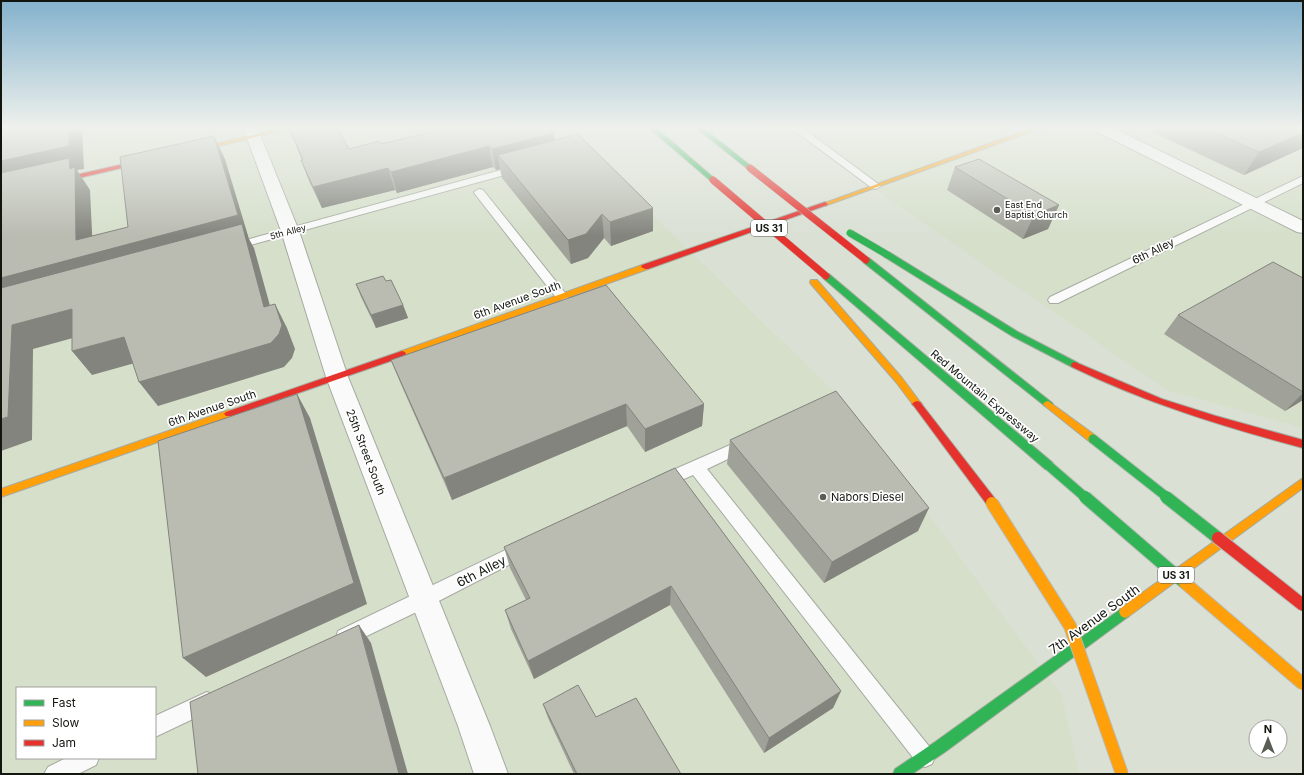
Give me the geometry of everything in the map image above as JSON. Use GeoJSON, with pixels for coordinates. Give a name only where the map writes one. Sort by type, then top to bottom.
{"type":"FeatureCollection","features":[{"type":"Feature","properties":{"kind":"main road"},"geometry":{"type":"LineString","coordinates":[[1,194],[135,163]]}},
{"type":"Feature","properties":{"kind":"main road"},"geometry":{"type":"LineString","coordinates":[[680,163],[685,168]]}},
{"type":"Feature","properties":{"kind":"main road","name":"Red Mountain Expressway"},"geometry":{"type":"LineString","coordinates":[[693,163],[1303,684]]}},
{"type":"Feature","properties":{"kind":"main road"},"geometry":{"type":"LineString","coordinates":[[744,163],[1303,605]]}},
{"type":"Feature","properties":{"kind":"main road","name":"6th Avenue South"},"geometry":{"type":"LineString","coordinates":[[1,493],[337,377],[940,163]]}},
{"type":"Feature","properties":{"kind":"main road"},"geometry":{"type":"LineString","coordinates":[[784,195],[886,254],[1015,334],[1096,374],[1162,402],[1248,430],[1303,444]]}},
{"type":"Feature","properties":{"kind":"main road"},"geometry":{"type":"LineString","coordinates":[[743,220],[761,235]]}},
{"type":"Feature","properties":{"kind":"main road"},"geometry":{"type":"LineString","coordinates":[[811,279],[898,380],[992,503],[1070,626],[1122,774]]}},
{"type":"Feature","properties":{"kind":"main road","name":"7th Avenue South"},"geometry":{"type":"LineString","coordinates":[[900,774],[940,747],[1303,482]]}},
{"type":"Feature","properties":{"kind":"street","name":"25th Street South"},"geometry":{"type":"LineString","coordinates":[[264,163],[290,231],[337,377],[474,726],[491,774]]}},
{"type":"Feature","properties":{"kind":"street"},"geometry":{"type":"LineString","coordinates":[[1172,163],[1303,228]]}},
{"type":"Feature","properties":{"kind":"lane"},"geometry":{"type":"LineString","coordinates":[[845,163],[876,186]]}},
{"type":"Feature","properties":{"kind":"lane","name":"5th Alley"},"geometry":{"type":"LineString","coordinates":[[222,250],[530,165]]}},
{"type":"Feature","properties":{"kind":"lane","name":"6th Alley"},"geometry":{"type":"LineString","coordinates":[[1054,300],[1303,179]]}},
{"type":"Feature","properties":{"kind":"lane"},"geometry":{"type":"LineString","coordinates":[[479,192],[562,297]]}},
{"type":"Feature","properties":{"kind":"lane"},"geometry":{"type":"LineString","coordinates":[[648,489],[759,438]]}},
{"type":"Feature","properties":{"kind":"lane"},"geometry":{"type":"LineString","coordinates":[[696,467],[859,676],[925,757]]}},
{"type":"Feature","properties":{"kind":"lane","name":"6th Alley"},"geometry":{"type":"LineString","coordinates":[[332,644],[537,543]]}},
{"type":"Feature","properties":{"kind":"lane"},"geometry":{"type":"LineString","coordinates":[[156,727],[219,697]]}},
{"type":"Feature","properties":{"kind":"lane"},"geometry":{"type":"LineString","coordinates":[[56,774],[87,759]]}},
{"type":"Feature","properties":{"kind":"shaded area"},"geometry":{"type":"Polygon","coordinates":[[[1,163],[599,163],[848,405],[1062,696],[1079,774],[1,774],[1,163]]]}},
{"type":"Feature","properties":{"kind":"shaded area"},"geometry":{"type":"Polygon","coordinates":[[[837,163],[1303,163],[1303,428],[1167,390],[837,163]]]}},
{"type":"Feature","properties":{"kind":"building"},"geometry":{"type":"Polygon","coordinates":[[[46,163],[69,163],[70,169],[75,167],[76,240],[128,227],[121,163],[222,163],[238,215],[1,278],[1,173],[46,163]]]}},
{"type":"Feature","properties":{"kind":"building"},"geometry":{"type":"Polygon","coordinates":[[[302,163],[424,163],[391,172],[388,168],[313,187],[302,163]]]}},
{"type":"Feature","properties":{"kind":"building"},"geometry":{"type":"Polygon","coordinates":[[[505,163],[608,163],[653,208],[610,222],[602,214],[586,234],[568,240],[505,163]]]}},
{"type":"Feature","properties":{"kind":"building"},"geometry":{"type":"Polygon","coordinates":[[[966,163],[986,163],[1059,205],[1034,215],[955,167],[966,163]]]}},
{"type":"Feature","properties":{"kind":"building"},"geometry":{"type":"Polygon","coordinates":[[[242,224],[264,307],[275,304],[282,325],[279,334],[271,343],[139,382],[124,337],[72,351],[72,309],[12,325],[8,417],[1,419],[1,288],[242,224]]]}},
{"type":"Feature","properties":{"kind":"building"},"geometry":{"type":"Polygon","coordinates":[[[1273,262],[1303,278],[1303,392],[1178,315],[1273,262]]]}},
{"type":"Feature","properties":{"kind":"building"},"geometry":{"type":"Polygon","coordinates":[[[383,276],[386,281],[391,280],[403,305],[371,315],[356,284],[383,276]]]}},
{"type":"Feature","properties":{"kind":"building"},"geometry":{"type":"Polygon","coordinates":[[[606,285],[704,404],[645,429],[626,404],[444,478],[391,360],[606,285]]]}},
{"type":"Feature","properties":{"kind":"building","name":"Nabors Diesel"},"geometry":{"type":"Polygon","coordinates":[[[836,391],[929,508],[832,562],[730,440],[836,391]]]}},
{"type":"Feature","properties":{"kind":"building"},"geometry":{"type":"Polygon","coordinates":[[[297,394],[354,583],[183,658],[158,441],[297,394]]]}},
{"type":"Feature","properties":{"kind":"building"},"geometry":{"type":"Polygon","coordinates":[[[675,468],[841,691],[769,738],[671,586],[528,661],[505,610],[530,598],[504,547],[675,468]]]}},
{"type":"Feature","properties":{"kind":"building"},"geometry":{"type":"Polygon","coordinates":[[[359,625],[399,774],[198,774],[190,702],[359,625]]]}},
{"type":"Feature","properties":{"kind":"building"},"geometry":{"type":"Polygon","coordinates":[[[578,685],[596,717],[636,698],[681,774],[577,774],[543,704],[578,685]]]}},
{"type":"Feature","properties":{"kind":"traffic: fast"},"geometry":{"type":"LineString","coordinates":[[693,163],[713,180]]}},
{"type":"Feature","properties":{"kind":"traffic: fast"},"geometry":{"type":"LineString","coordinates":[[744,163],[750,168]]}},
{"type":"Feature","properties":{"kind":"traffic: fast"},"geometry":{"type":"LineString","coordinates":[[850,233],[886,254]]}},
{"type":"Feature","properties":{"kind":"traffic: fast"},"geometry":{"type":"LineString","coordinates":[[886,254],[1015,334],[1075,365]]}},
{"type":"Feature","properties":{"kind":"traffic: fast"},"geometry":{"type":"LineString","coordinates":[[866,260],[1048,404]]}},
{"type":"Feature","properties":{"kind":"traffic: fast"},"geometry":{"type":"LineString","coordinates":[[826,276],[1049,466]]}},
{"type":"Feature","properties":{"kind":"traffic: fast"},"geometry":{"type":"LineString","coordinates":[[1093,439],[1218,538]]}},
{"type":"Feature","properties":{"kind":"traffic: fast"},"geometry":{"type":"LineString","coordinates":[[1049,466],[1185,583]]}},
{"type":"Feature","properties":{"kind":"traffic: fast"},"geometry":{"type":"LineString","coordinates":[[900,774],[940,747],[1125,612]]}},
{"type":"Feature","properties":{"kind":"traffic: slow"},"geometry":{"type":"LineString","coordinates":[[825,204],[940,163]]}},
{"type":"Feature","properties":{"kind":"traffic: slow"},"geometry":{"type":"LineString","coordinates":[[402,354],[645,267]]}},
{"type":"Feature","properties":{"kind":"traffic: slow"},"geometry":{"type":"LineString","coordinates":[[814,282],[899,380],[917,404]]}},
{"type":"Feature","properties":{"kind":"traffic: slow"},"geometry":{"type":"LineString","coordinates":[[1048,404],[1093,439]]}},
{"type":"Feature","properties":{"kind":"traffic: slow"},"geometry":{"type":"LineString","coordinates":[[1,493],[229,414]]}},
{"type":"Feature","properties":{"kind":"traffic: slow"},"geometry":{"type":"LineString","coordinates":[[1125,612],[1303,482]]}},
{"type":"Feature","properties":{"kind":"traffic: slow"},"geometry":{"type":"LineString","coordinates":[[992,503],[1070,626],[1122,774]]}},
{"type":"Feature","properties":{"kind":"traffic: slow"},"geometry":{"type":"LineString","coordinates":[[1185,583],[1303,684]]}},
{"type":"Feature","properties":{"kind":"traffic: jam"},"geometry":{"type":"LineString","coordinates":[[1,194],[136,163]]}},
{"type":"Feature","properties":{"kind":"traffic: jam"},"geometry":{"type":"LineString","coordinates":[[750,168],[866,260]]}},
{"type":"Feature","properties":{"kind":"traffic: jam"},"geometry":{"type":"LineString","coordinates":[[713,180],[826,276]]}},
{"type":"Feature","properties":{"kind":"traffic: jam"},"geometry":{"type":"LineString","coordinates":[[645,267],[825,204]]}},
{"type":"Feature","properties":{"kind":"traffic: jam"},"geometry":{"type":"LineString","coordinates":[[229,414],[402,354]]}},
{"type":"Feature","properties":{"kind":"traffic: jam"},"geometry":{"type":"LineString","coordinates":[[1075,365],[1158,401],[1216,420],[1303,444]]}},
{"type":"Feature","properties":{"kind":"traffic: jam"},"geometry":{"type":"LineString","coordinates":[[917,404],[992,503]]}},
{"type":"Feature","properties":{"kind":"traffic: jam"},"geometry":{"type":"LineString","coordinates":[[1218,538],[1303,605]]}},
{"type":"Feature","properties":{"kind":"place","name":"East End Baptist Church"},"geometry":{"type":"Point","coordinates":[997,210]}},
{"type":"Feature","properties":{"kind":"place","name":"Nabors Diesel"},"geometry":{"type":"Point","coordinates":[823,497]}}]}
